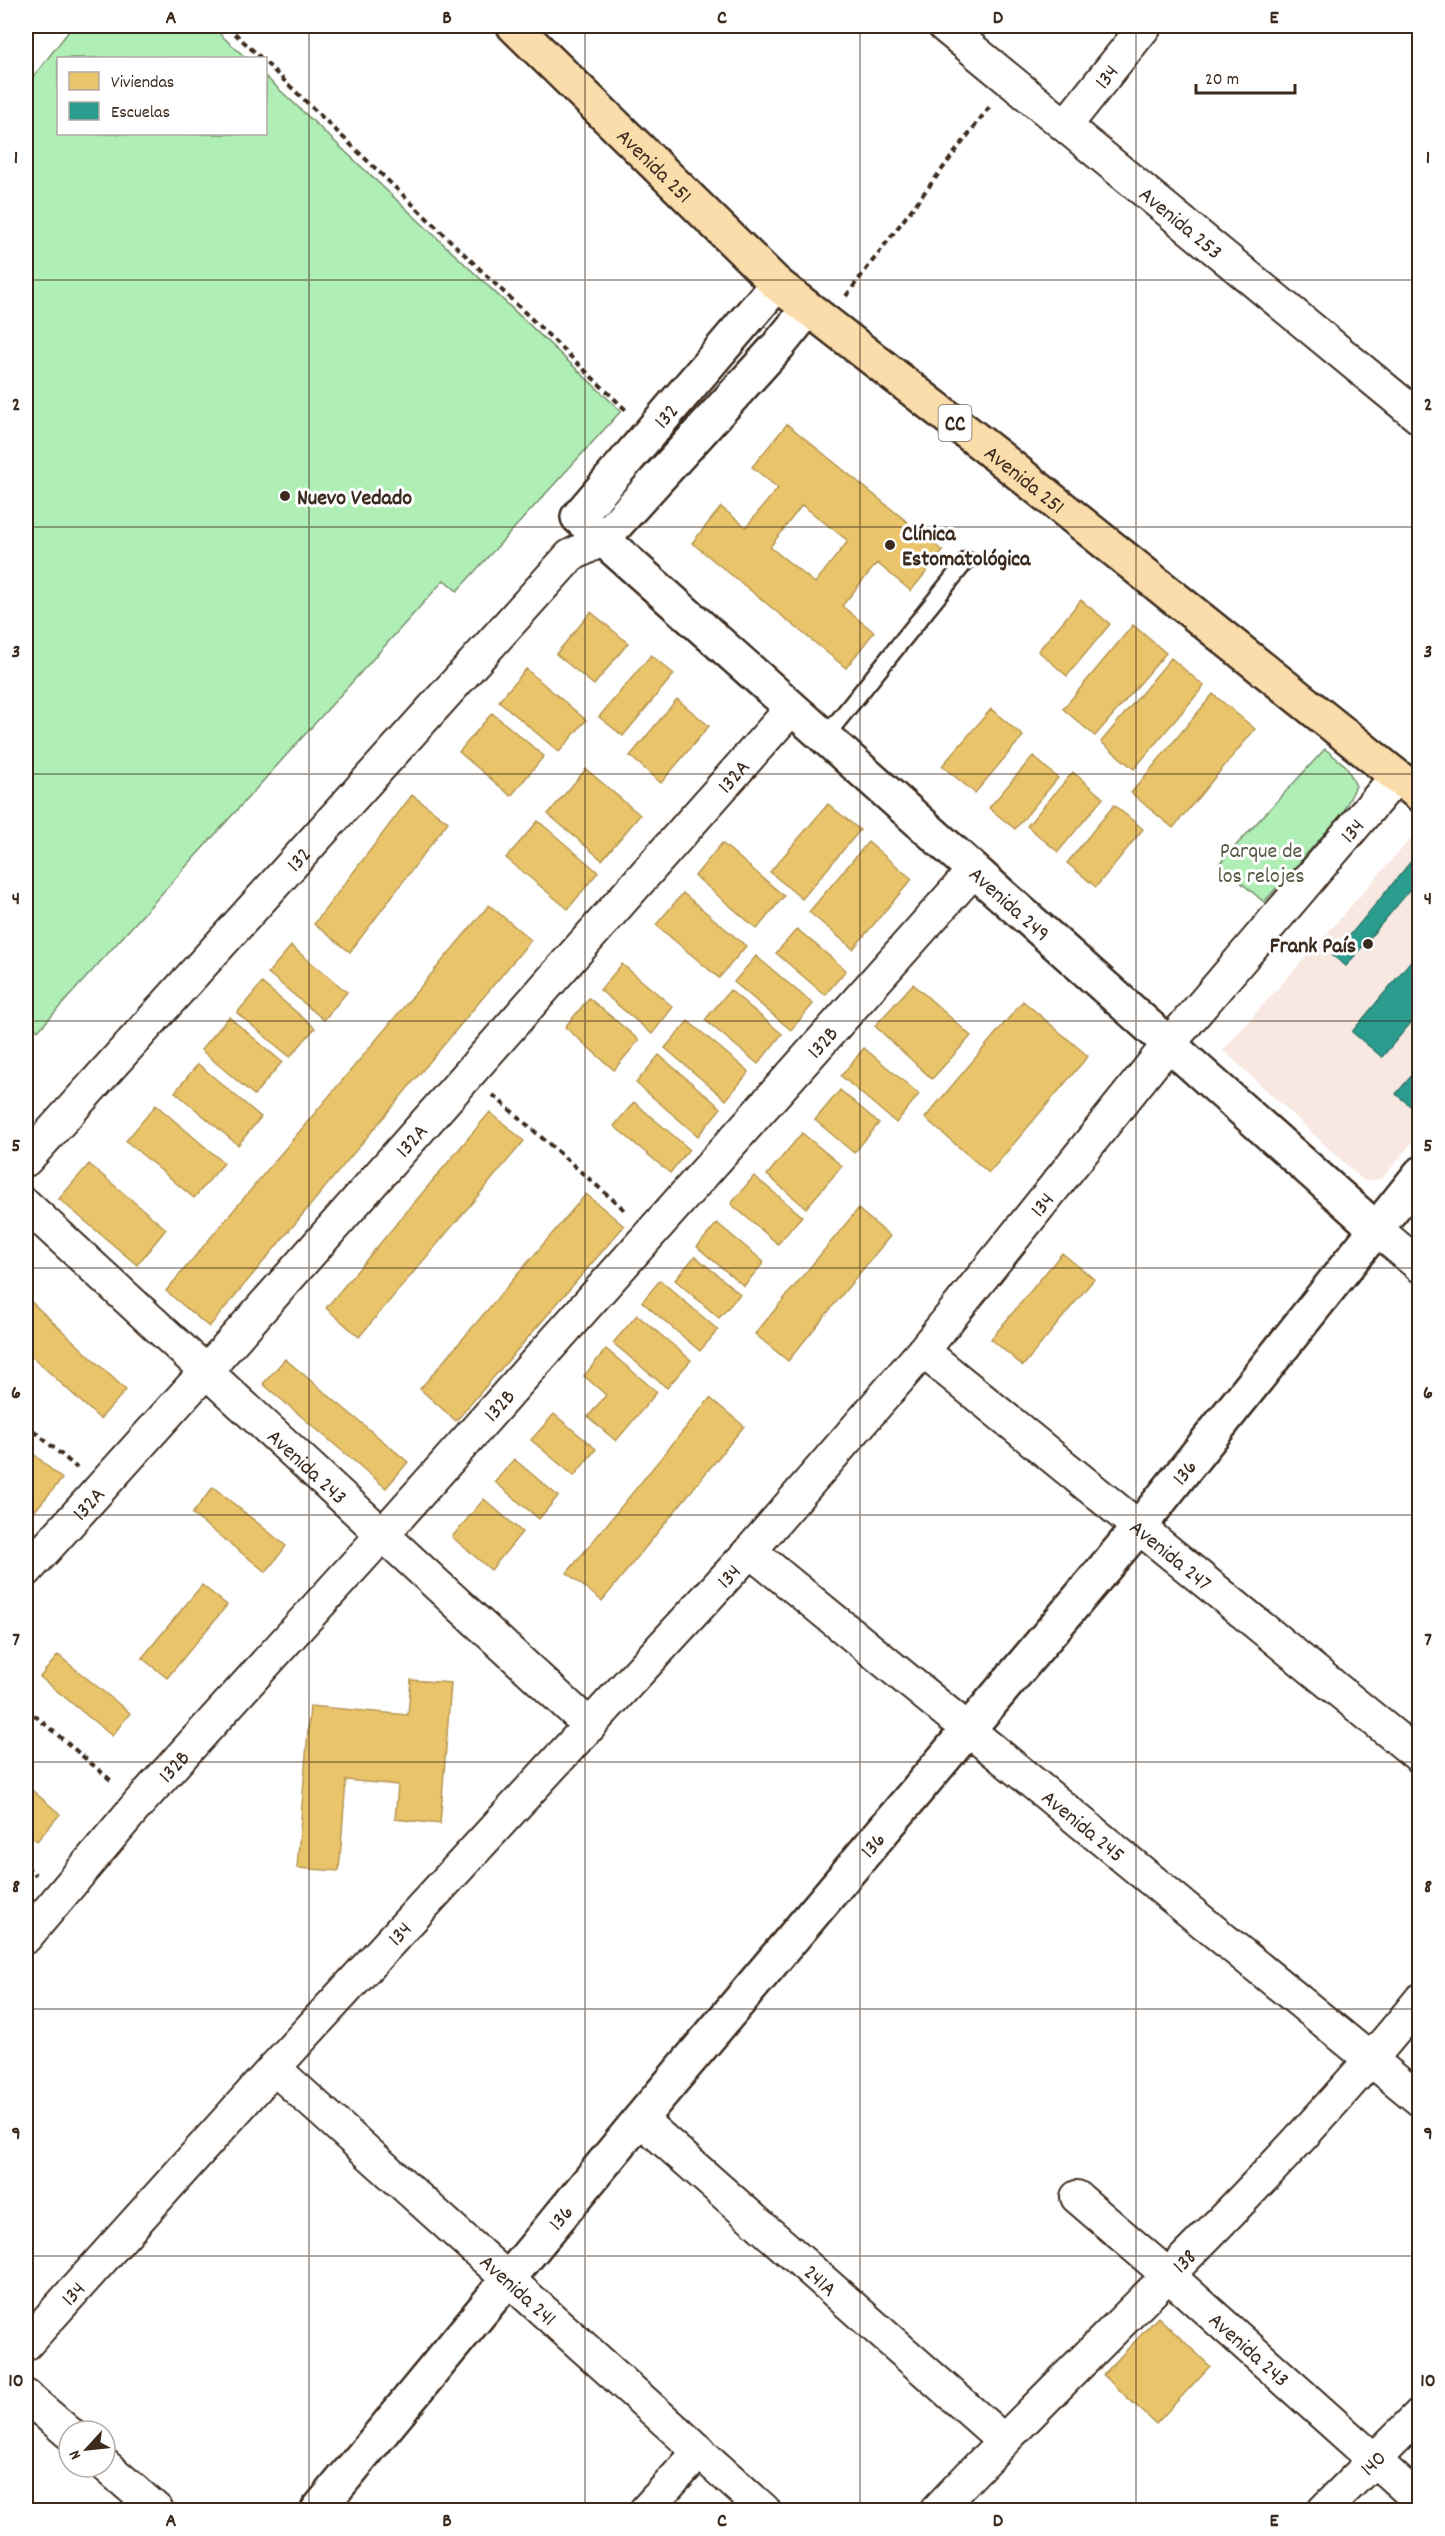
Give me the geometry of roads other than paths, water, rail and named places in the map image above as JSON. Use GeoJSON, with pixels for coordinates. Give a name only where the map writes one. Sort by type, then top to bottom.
{"type":"FeatureCollection","features":[{"type":"Feature","properties":{"kind":"main road","name":"Avenida 251"},"geometry":{"type":"LineString","coordinates":[[514,26],[777,284],[1000,458],[1408,786]]}},
{"type":"Feature","properties":{"kind":"street","name":"Avenida 253"},"geometry":{"type":"LineString","coordinates":[[944,26],[1419,417]]}},
{"type":"Feature","properties":{"kind":"street","name":"134"},"geometry":{"type":"LineString","coordinates":[[1066,125],[1145,26]]}},
{"type":"Feature","properties":{"kind":"street","name":"132"},"geometry":{"type":"LineString","coordinates":[[570,556],[578,517],[777,284]]}},
{"type":"Feature","properties":{"kind":"street","name":"132"},"geometry":{"type":"LineString","coordinates":[[26,1160],[570,556],[603,539],[778,345],[817,316]]}},
{"type":"Feature","properties":{"kind":"street","name":"Avenida 249"},"geometry":{"type":"LineString","coordinates":[[578,517],[1168,1045],[1419,1266]]}},
{"type":"Feature","properties":{"kind":"street","name":"132A"},"geometry":{"type":"LineString","coordinates":[[26,1571],[470,1074],[792,708]]}},
{"type":"Feature","properties":{"kind":"street","name":"134"},"geometry":{"type":"LineString","coordinates":[[26,2344],[274,2068],[750,1551],[922,1351],[1168,1045],[1408,786]]}},
{"type":"Feature","properties":{"kind":"street","name":"132B"},"geometry":{"type":"LineString","coordinates":[[26,1937],[139,1803],[383,1534],[974,870]]}},
{"type":"Feature","properties":{"kind":"street","name":"136"},"geometry":{"type":"LineString","coordinates":[[318,2511],[640,2119],[1139,1527],[1419,1174]]}},
{"type":"Feature","properties":{"kind":"street","name":"Avenida 243"},"geometry":{"type":"LineString","coordinates":[[26,1205],[590,1726]]}},
{"type":"Feature","properties":{"kind":"street","name":"Avenida 247"},"geometry":{"type":"LineString","coordinates":[[922,1351],[1419,1757]]}},
{"type":"Feature","properties":{"kind":"street","name":"Avenida 245"},"geometry":{"type":"LineString","coordinates":[[750,1551],[1419,2100]]}},
{"type":"Feature","properties":{"kind":"street","name":"138"},"geometry":{"type":"LineString","coordinates":[[937,2511],[1003,2440],[1168,2275],[1371,2061],[1419,2000]]}},
{"type":"Feature","properties":{"kind":"street","name":"Avenida 241"},"geometry":{"type":"LineString","coordinates":[[274,2068],[764,2511]]}},
{"type":"Feature","properties":{"kind":"street","name":"241A"},"geometry":{"type":"LineString","coordinates":[[640,2119],[1003,2440]]}},
{"type":"Feature","properties":{"kind":"street","name":"Avenida 243"},"geometry":{"type":"LineString","coordinates":[[1077,2197],[1168,2275],[1419,2501]]}},
{"type":"Feature","properties":{"kind":"street"},"geometry":{"type":"LineString","coordinates":[[26,2396],[57,2423]]}},
{"type":"Feature","properties":{"kind":"street","name":"140"},"geometry":{"type":"LineString","coordinates":[[1324,2511],[1419,2414]]}},
{"type":"Feature","properties":{"kind":"street"},"geometry":{"type":"LineString","coordinates":[[646,2511],[700,2451]]}},
{"type":"Feature","properties":{"kind":"street"},"geometry":{"type":"LineString","coordinates":[[117,2476],[157,2511]]}},
{"type":"Feature","properties":{"kind":"lane"},"geometry":{"type":"LineString","coordinates":[[825,737],[967,560]]}},
{"type":"Feature","properties":{"kind":"place","name":"Nuevo Vedado"},"geometry":{"type":"Point","coordinates":[285,496]}},
{"type":"Feature","properties":{"kind":"place","name":"Clínica Estomatológica"},"geometry":{"type":"Point","coordinates":[890,545]}},
{"type":"Feature","properties":{"kind":"place","name":"Frank País"},"geometry":{"type":"Point","coordinates":[1368,944]}},
{"type":"Feature","properties":{"kind":"park label","name":"Parque de los relojes"},"geometry":{"type":"Point","coordinates":[1261,862]}}]}
